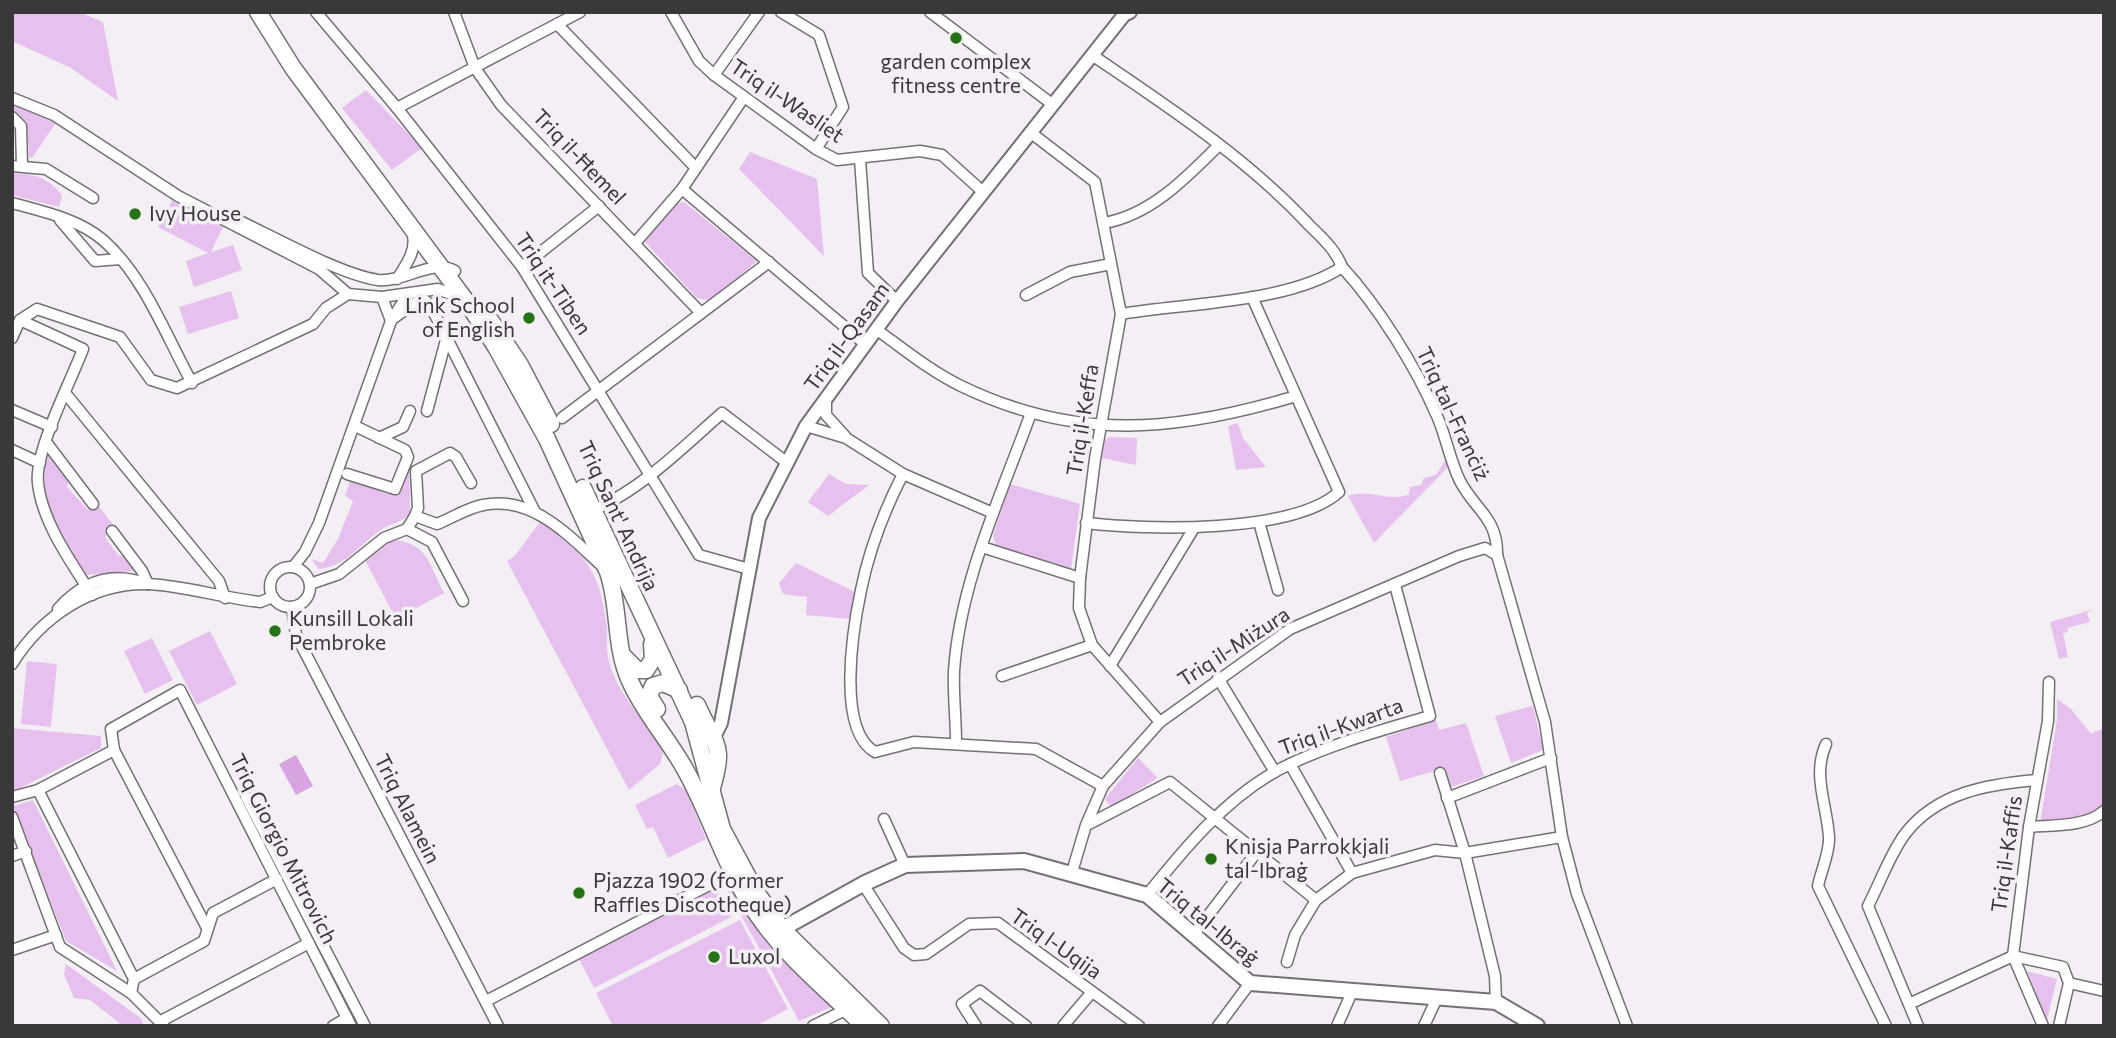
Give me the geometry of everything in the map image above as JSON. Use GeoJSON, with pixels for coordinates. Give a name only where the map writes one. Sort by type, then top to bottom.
{"type":"FeatureCollection","features":[{"type":"Feature","properties":{"kind":"highway","name":"Triq Sant' Andrija"},"geometry":{"type":"LineString","coordinates":[[265,15],[293,68],[469,305],[547,439],[614,589],[621,655],[630,681],[705,796],[742,867],[782,929],[881,1026]]}},
{"type":"Feature","properties":{"kind":"highway","name":"Triq Sant' Andrija"},"geometry":{"type":"LineString","coordinates":[[277,40],[289,51],[456,271],[520,365],[594,510],[648,629]]}},
{"type":"Feature","properties":{"kind":"highway"},"geometry":{"type":"LineString","coordinates":[[621,655],[632,667],[646,670],[654,656],[648,629]]}},
{"type":"Feature","properties":{"kind":"highway"},"geometry":{"type":"LineString","coordinates":[[648,629],[664,644],[684,691],[714,737],[720,760],[705,796]]}},
{"type":"Feature","properties":{"kind":"highway"},"geometry":{"type":"LineString","coordinates":[[684,691],[657,683],[649,696],[686,754],[705,796]]}},
{"type":"Feature","properties":{"kind":"highway","name":"Triq Sant' Andrija"},"geometry":{"type":"LineString","coordinates":[[684,691],[693,722],[705,796],[732,873],[773,935],[864,1026]]}},
{"type":"Feature","properties":{"kind":"main road","name":"Triq tal-Ibraġ"},"geometry":{"type":"LineString","coordinates":[[782,929],[863,884],[905,865],[1024,861],[1147,895],[1250,983],[1496,1002],[1537,1026]]}},
{"type":"Feature","properties":{"kind":"street","name":"Triq it-Tiben"},"geometry":{"type":"LineString","coordinates":[[316,12],[397,108],[522,267],[699,555],[749,569]]}},
{"type":"Feature","properties":{"kind":"street","name":"Triq il-Ħemel"},"geometry":{"type":"LineString","coordinates":[[454,12],[475,68],[501,105],[636,242],[701,313]]}},
{"type":"Feature","properties":{"kind":"street"},"geometry":{"type":"LineString","coordinates":[[397,108],[580,12]]}},
{"type":"Feature","properties":{"kind":"street","name":"Triq il-Wasliet"},"geometry":{"type":"LineString","coordinates":[[671,12],[699,61],[714,75],[816,149],[837,160],[920,151],[942,155],[982,191]]}},
{"type":"Feature","properties":{"kind":"street"},"geometry":{"type":"LineString","coordinates":[[714,75],[759,12]]}},
{"type":"Feature","properties":{"kind":"street"},"geometry":{"type":"LineString","coordinates":[[781,12],[819,35],[843,107],[816,149]]}},
{"type":"Feature","properties":{"kind":"street"},"geometry":{"type":"LineString","coordinates":[[930,12],[1052,104]]}},
{"type":"Feature","properties":{"kind":"street","name":"Triq il-Qasam"},"geometry":{"type":"LineString","coordinates":[[714,737],[721,723],[759,517],[806,426],[982,191],[1127,13]]}},
{"type":"Feature","properties":{"kind":"street"},"geometry":{"type":"LineString","coordinates":[[557,24],[694,166]]}},
{"type":"Feature","properties":{"kind":"street","name":"Triq tal-Franċiż"},"geometry":{"type":"LineString","coordinates":[[1092,55],[1219,145],[1285,199],[1337,254],[1342,267],[1398,344],[1436,414],[1458,478],[1489,517],[1497,541],[1497,555],[1528,656],[1551,758],[1562,837],[1577,894],[1627,1026]]}},
{"type":"Feature","properties":{"kind":"street"},"geometry":{"type":"LineString","coordinates":[[636,242],[682,189],[694,166],[744,97]]}},
{"type":"Feature","properties":{"kind":"street"},"geometry":{"type":"LineString","coordinates":[[12,98],[54,115],[178,196],[319,269],[348,294],[382,297],[443,289],[469,305]]}},
{"type":"Feature","properties":{"kind":"street"},"geometry":{"type":"LineString","coordinates":[[12,117],[21,126],[17,166],[46,169],[93,198]]}},
{"type":"Feature","properties":{"kind":"street","name":"Triq il-Keffa"},"geometry":{"type":"LineString","coordinates":[[1030,132],[1095,183],[1121,314],[1086,523],[1079,608],[1093,645],[1160,722]]}},
{"type":"Feature","properties":{"kind":"street"},"geometry":{"type":"LineString","coordinates":[[1104,223],[1116,221],[1174,190],[1219,145]]}},
{"type":"Feature","properties":{"kind":"street"},"geometry":{"type":"LineString","coordinates":[[860,159],[868,273],[897,301]]}},
{"type":"Feature","properties":{"kind":"street"},"geometry":{"type":"LineString","coordinates":[[148,175],[349,272],[379,280],[397,279],[439,267],[456,271]]}},
{"type":"Feature","properties":{"kind":"street"},"geometry":{"type":"LineString","coordinates":[[682,189],[865,344]]}},
{"type":"Feature","properties":{"kind":"street"},"geometry":{"type":"LineString","coordinates":[[12,203],[56,216],[102,238],[131,272],[192,383]]}},
{"type":"Feature","properties":{"kind":"street"},"geometry":{"type":"LineString","coordinates":[[522,267],[599,206]]}},
{"type":"Feature","properties":{"kind":"street"},"geometry":{"type":"LineString","coordinates":[[56,216],[95,261],[120,259]]}},
{"type":"Feature","properties":{"kind":"street"},"geometry":{"type":"LineString","coordinates":[[397,279],[408,262],[415,241],[408,222]]}},
{"type":"Feature","properties":{"kind":"street"},"geometry":{"type":"LineString","coordinates":[[562,418],[769,262]]}},
{"type":"Feature","properties":{"kind":"street"},"geometry":{"type":"LineString","coordinates":[[1026,295],[1070,272],[1111,264]]}},
{"type":"Feature","properties":{"kind":"street"},"geometry":{"type":"LineString","coordinates":[[1121,314],[1252,297],[1323,279],[1342,267]]}},
{"type":"Feature","properties":{"kind":"street"},"geometry":{"type":"LineString","coordinates":[[12,338],[20,320],[37,309],[120,337],[151,380],[177,388],[313,324],[326,308],[336,286],[349,272]]}},
{"type":"Feature","properties":{"kind":"street"},"geometry":{"type":"LineString","coordinates":[[326,308],[348,294]]}},
{"type":"Feature","properties":{"kind":"street"},"geometry":{"type":"LineString","coordinates":[[293,567],[305,574],[310,584],[307,597],[292,607],[281,605],[273,597],[270,586],[274,575],[293,567],[305,552],[319,523],[391,321],[408,294]]}},
{"type":"Feature","properties":{"kind":"street"},"geometry":{"type":"LineString","coordinates":[[382,297],[391,321]]}},
{"type":"Feature","properties":{"kind":"street"},"geometry":{"type":"LineString","coordinates":[[1086,523],[1139,529],[1194,528],[1259,522],[1328,502],[1339,492],[1252,297]]}},
{"type":"Feature","properties":{"kind":"street"},"geometry":{"type":"LineString","coordinates":[[391,321],[418,301],[426,301],[447,336],[534,510],[608,572]]}},
{"type":"Feature","properties":{"kind":"street"},"geometry":{"type":"LineString","coordinates":[[20,320],[83,349],[46,442],[37,481],[44,506],[68,558],[89,590]]}},
{"type":"Feature","properties":{"kind":"street"},"geometry":{"type":"LineString","coordinates":[[877,330],[928,367],[961,386],[1031,414],[1100,427],[1178,425],[1232,415],[1296,396]]}},
{"type":"Feature","properties":{"kind":"street"},"geometry":{"type":"LineString","coordinates":[[427,411],[447,336]]}},
{"type":"Feature","properties":{"kind":"street"},"geometry":{"type":"LineString","coordinates":[[66,394],[219,582],[225,598]]}},
{"type":"Feature","properties":{"kind":"street"},"geometry":{"type":"LineString","coordinates":[[826,398],[826,415],[846,438]]}},
{"type":"Feature","properties":{"kind":"street"},"geometry":{"type":"LineString","coordinates":[[12,410],[52,427]]}},
{"type":"Feature","properties":{"kind":"street"},"geometry":{"type":"LineString","coordinates":[[379,438],[403,427],[410,411]]}},
{"type":"Feature","properties":{"kind":"street"},"geometry":{"type":"LineString","coordinates":[[594,510],[626,495],[651,477],[722,413],[786,462]]}},
{"type":"Feature","properties":{"kind":"street"},"geometry":{"type":"LineString","coordinates":[[956,742],[954,672],[969,588],[993,513],[1031,414]]}},
{"type":"Feature","properties":{"kind":"street"},"geometry":{"type":"LineString","coordinates":[[347,474],[395,489],[408,457],[405,450],[355,426]]}},
{"type":"Feature","properties":{"kind":"street"},"geometry":{"type":"LineString","coordinates":[[806,426],[846,438],[903,474],[993,513]]}},
{"type":"Feature","properties":{"kind":"street"},"geometry":{"type":"LineString","coordinates":[[46,442],[93,504]]}},
{"type":"Feature","properties":{"kind":"street"},"geometry":{"type":"LineString","coordinates":[[12,450],[40,463]]}},
{"type":"Feature","properties":{"kind":"street"},"geometry":{"type":"LineString","coordinates":[[310,584],[339,574],[384,538],[407,529],[418,508],[416,471],[450,453],[456,457],[471,484]]}},
{"type":"Feature","properties":{"kind":"street"},"geometry":{"type":"LineString","coordinates":[[903,474],[878,533],[861,589],[852,653],[850,711],[865,747],[875,752],[914,742],[956,742],[1036,749],[1103,786]]}},
{"type":"Feature","properties":{"kind":"street"},"geometry":{"type":"LineString","coordinates":[[415,516],[435,525],[485,504],[509,503],[534,510]]}},
{"type":"Feature","properties":{"kind":"street"},"geometry":{"type":"LineString","coordinates":[[1259,522],[1278,590]]}},
{"type":"Feature","properties":{"kind":"street"},"geometry":{"type":"LineString","coordinates":[[1110,666],[1194,528]]}},
{"type":"Feature","properties":{"kind":"street"},"geometry":{"type":"LineString","coordinates":[[407,529],[429,540],[463,601]]}},
{"type":"Feature","properties":{"kind":"street"},"geometry":{"type":"LineString","coordinates":[[112,531],[142,571],[148,584]]}},
{"type":"Feature","properties":{"kind":"street"},"geometry":{"type":"LineString","coordinates":[[982,547],[1080,578]]}},
{"type":"Feature","properties":{"kind":"street","name":"Triq il-Miżura"},"geometry":{"type":"LineString","coordinates":[[1072,873],[1086,825],[1103,786],[1160,722],[1217,678],[1290,629],[1459,556],[1485,548],[1497,555]]}},
{"type":"Feature","properties":{"kind":"street"},"geometry":{"type":"LineString","coordinates":[[12,664],[29,639],[69,597],[89,590],[104,578],[128,577],[148,584],[260,602],[273,597]]}},
{"type":"Feature","properties":{"kind":"street","name":"Triq il-Kwarta"},"geometry":{"type":"LineString","coordinates":[[1147,895],[1213,818],[1275,772],[1339,744],[1430,716],[1395,585]]}},
{"type":"Feature","properties":{"kind":"street","name":"Triq Alamein"},"geometry":{"type":"LineString","coordinates":[[292,607],[296,635],[498,1026]]}},
{"type":"Feature","properties":{"kind":"street"},"geometry":{"type":"LineString","coordinates":[[1002,676],[1093,645]]}},
{"type":"Feature","properties":{"kind":"street"},"geometry":{"type":"LineString","coordinates":[[1217,678],[1275,772]]}},
{"type":"Feature","properties":{"kind":"street","name":"Triq il-Kaffis"},"geometry":{"type":"LineString","coordinates":[[2013,956],[2036,780],[2048,721],[2049,682]]}},
{"type":"Feature","properties":{"kind":"street","name":"Triq Giorgio Mitrovich"},"geometry":{"type":"LineString","coordinates":[[114,750],[111,729],[180,690],[349,1022]]}},
{"type":"Feature","properties":{"kind":"street"},"geometry":{"type":"LineString","coordinates":[[1826,744],[1820,757],[1821,796],[1829,839],[1818,886],[1886,1026]]}},
{"type":"Feature","properties":{"kind":"street"},"geometry":{"type":"LineString","coordinates":[[12,797],[38,790],[114,750],[207,928]]}},
{"type":"Feature","properties":{"kind":"street"},"geometry":{"type":"LineString","coordinates":[[1447,798],[1551,758]]}},
{"type":"Feature","properties":{"kind":"street"},"geometry":{"type":"LineString","coordinates":[[1290,764],[1352,873]]}},
{"type":"Feature","properties":{"kind":"street"},"geometry":{"type":"LineString","coordinates":[[1440,773],[1465,853],[1495,976],[1496,1002]]}},
{"type":"Feature","properties":{"kind":"street"},"geometry":{"type":"LineString","coordinates":[[1919,1026],[1868,906],[1906,833],[1931,811],[1961,792],[2001,783],[2036,780]]}},
{"type":"Feature","properties":{"kind":"street"},"geometry":{"type":"LineString","coordinates":[[1086,825],[1170,782],[1316,900]]}},
{"type":"Feature","properties":{"kind":"street"},"geometry":{"type":"LineString","coordinates":[[38,790],[134,979],[131,993]]}},
{"type":"Feature","properties":{"kind":"street"},"geometry":{"type":"LineString","coordinates":[[246,797],[365,1026]]}},
{"type":"Feature","properties":{"kind":"street"},"geometry":{"type":"LineString","coordinates":[[2029,827],[2071,823],[2098,816],[2104,811]]}},
{"type":"Feature","properties":{"kind":"street"},"geometry":{"type":"LineString","coordinates":[[12,817],[60,947],[131,993],[163,1023],[309,943]]}},
{"type":"Feature","properties":{"kind":"street"},"geometry":{"type":"LineString","coordinates":[[884,819],[905,865]]}},
{"type":"Feature","properties":{"kind":"street"},"geometry":{"type":"LineString","coordinates":[[1287,962],[1295,934],[1316,900],[1352,873],[1435,850],[1465,853],[1562,837]]}},
{"type":"Feature","properties":{"kind":"street"},"geometry":{"type":"LineString","coordinates":[[12,856],[26,851]]}},
{"type":"Feature","properties":{"kind":"street"},"geometry":{"type":"LineString","coordinates":[[1194,934],[1256,853]]}},
{"type":"Feature","properties":{"kind":"street"},"geometry":{"type":"LineString","coordinates":[[485,1001],[732,873]]}},
{"type":"Feature","properties":{"kind":"street"},"geometry":{"type":"LineString","coordinates":[[134,979],[204,941],[213,913],[277,879]]}},
{"type":"Feature","properties":{"kind":"street","name":"Triq l-Uqija"},"geometry":{"type":"LineString","coordinates":[[863,884],[904,948],[914,955],[926,954],[969,924],[998,923],[1136,1025]]}},
{"type":"Feature","properties":{"kind":"street"},"geometry":{"type":"LineString","coordinates":[[12,950],[56,935]]}},
{"type":"Feature","properties":{"kind":"street"},"geometry":{"type":"LineString","coordinates":[[1909,1004],[2013,956],[2063,967],[2069,982],[2059,1026]]}},
{"type":"Feature","properties":{"kind":"street"},"geometry":{"type":"LineString","coordinates":[[2013,956],[2043,1026]]}},
{"type":"Feature","properties":{"kind":"street"},"geometry":{"type":"LineString","coordinates":[[2069,982],[2104,991]]}},
{"type":"Feature","properties":{"kind":"street"},"geometry":{"type":"LineString","coordinates":[[1218,1026],[1250,983]]}},
{"type":"Feature","properties":{"kind":"street"},"geometry":{"type":"LineString","coordinates":[[976,1026],[962,1004],[980,991],[1026,1026]]}},
{"type":"Feature","properties":{"kind":"street"},"geometry":{"type":"LineString","coordinates":[[1063,1026],[1092,992]]}},
{"type":"Feature","properties":{"kind":"street"},"geometry":{"type":"LineString","coordinates":[[1337,1026],[1352,992]]}},
{"type":"Feature","properties":{"kind":"street"},"geometry":{"type":"LineString","coordinates":[[1424,1026],[1437,998]]}},
{"type":"Feature","properties":{"kind":"street"},"geometry":{"type":"LineString","coordinates":[[813,1026],[847,1009]]}},
{"type":"Feature","properties":{"kind":"street"},"geometry":{"type":"LineString","coordinates":[[333,1026],[349,1022]]}},
{"type":"Feature","properties":{"kind":"shaded area"},"geometry":{"type":"Polygon","coordinates":[[[12,12],[79,12],[103,22],[118,101],[71,68],[12,41],[12,12]]]}},
{"type":"Feature","properties":{"kind":"shaded area"},"geometry":{"type":"Polygon","coordinates":[[[366,90],[422,148],[392,170],[342,108],[366,90]]]}},
{"type":"Feature","properties":{"kind":"shaded area"},"geometry":{"type":"Polygon","coordinates":[[[12,104],[56,123],[32,158],[29,157],[27,122],[12,109],[12,104]]]}},
{"type":"Feature","properties":{"kind":"shaded area"},"geometry":{"type":"Polygon","coordinates":[[[750,152],[817,179],[824,256],[739,169],[750,152]]]}},
{"type":"Feature","properties":{"kind":"shaded area"},"geometry":{"type":"Polygon","coordinates":[[[12,173],[34,176],[52,185],[62,196],[59,207],[12,195],[12,173]]]}},
{"type":"Feature","properties":{"kind":"shaded area"},"geometry":{"type":"Polygon","coordinates":[[[172,201],[223,227],[211,252],[233,245],[242,270],[194,287],[186,261],[208,253],[158,227],[172,201]]]}},
{"type":"Feature","properties":{"kind":"shaded area"},"geometry":{"type":"Polygon","coordinates":[[[684,202],[757,261],[711,301],[697,298],[645,242],[676,204],[684,202]]]}},
{"type":"Feature","properties":{"kind":"shaded area"},"geometry":{"type":"Polygon","coordinates":[[[231,291],[239,318],[188,334],[179,307],[231,291]]]}},
{"type":"Feature","properties":{"kind":"shaded area"},"geometry":{"type":"Polygon","coordinates":[[[1238,423],[1243,438],[1266,467],[1236,470],[1228,426],[1238,423]]]}},
{"type":"Feature","properties":{"kind":"shaded area"},"geometry":{"type":"Polygon","coordinates":[[[1109,437],[1137,438],[1136,465],[1102,458],[1105,440],[1109,437]]]}},
{"type":"Feature","properties":{"kind":"shaded area"},"geometry":{"type":"Polygon","coordinates":[[[50,452],[69,479],[67,487],[88,510],[97,504],[112,523],[105,537],[118,555],[126,557],[136,571],[84,575],[59,531],[48,504],[44,473],[46,454],[50,452]]]}},
{"type":"Feature","properties":{"kind":"shaded area"},"geometry":{"type":"Polygon","coordinates":[[[409,457],[410,513],[401,521],[382,529],[337,564],[318,569],[312,559],[323,563],[338,539],[353,501],[345,496],[351,478],[386,494],[393,493],[409,457]]]}},
{"type":"Feature","properties":{"kind":"shaded area"},"geometry":{"type":"Polygon","coordinates":[[[1446,459],[1456,480],[1448,467],[1374,543],[1348,496],[1363,494],[1394,497],[1409,494],[1410,487],[1421,485],[1424,478],[1436,475],[1446,459]]]}},
{"type":"Feature","properties":{"kind":"shaded area"},"geometry":{"type":"Polygon","coordinates":[[[829,474],[846,484],[869,485],[828,516],[808,502],[829,474]]]}},
{"type":"Feature","properties":{"kind":"shaded area"},"geometry":{"type":"Polygon","coordinates":[[[1010,484],[1080,504],[1071,569],[996,545],[993,536],[1010,484]]]}},
{"type":"Feature","properties":{"kind":"shaded area"},"geometry":{"type":"Polygon","coordinates":[[[540,522],[578,552],[593,573],[603,601],[611,669],[624,694],[664,749],[660,764],[629,790],[507,561],[514,557],[540,522]]]}},
{"type":"Feature","properties":{"kind":"shaded area"},"geometry":{"type":"Polygon","coordinates":[[[392,540],[413,545],[420,550],[444,593],[396,619],[365,560],[392,540]]]}},
{"type":"Feature","properties":{"kind":"shaded area"},"geometry":{"type":"Polygon","coordinates":[[[796,563],[857,593],[851,619],[806,615],[807,597],[783,594],[779,583],[796,563]]]}},
{"type":"Feature","properties":{"kind":"shaded area"},"geometry":{"type":"Polygon","coordinates":[[[2095,609],[2087,613],[2090,622],[2067,628],[2068,632],[2063,633],[2068,657],[2059,659],[2050,622],[2095,609]]]}},
{"type":"Feature","properties":{"kind":"shaded area"},"geometry":{"type":"Polygon","coordinates":[[[210,631],[237,684],[197,705],[169,651],[210,631]]]}},
{"type":"Feature","properties":{"kind":"shaded area"},"geometry":{"type":"Polygon","coordinates":[[[152,638],[173,680],[145,694],[124,651],[152,638]]]}},
{"type":"Feature","properties":{"kind":"shaded area"},"geometry":{"type":"Polygon","coordinates":[[[27,661],[57,664],[51,727],[21,724],[27,661]]]}},
{"type":"Feature","properties":{"kind":"shaded area"},"geometry":{"type":"Polygon","coordinates":[[[2057,699],[2071,709],[2091,734],[2104,728],[2104,807],[2070,821],[2040,823],[2057,720],[2057,699]]]}},
{"type":"Feature","properties":{"kind":"shaded area"},"geometry":{"type":"Polygon","coordinates":[[[1533,706],[1543,750],[1511,763],[1495,716],[1533,706]]]}},
{"type":"Feature","properties":{"kind":"shaded area"},"geometry":{"type":"Polygon","coordinates":[[[1436,720],[1439,730],[1466,723],[1484,776],[1451,787],[1445,768],[1400,781],[1386,737],[1436,720]]]}},
{"type":"Feature","properties":{"kind":"shaded area"},"geometry":{"type":"Polygon","coordinates":[[[12,728],[101,736],[101,748],[16,790],[12,789],[12,728]]]}},
{"type":"Feature","properties":{"kind":"shaded area"},"geometry":{"type":"Polygon","coordinates":[[[296,755],[313,786],[296,795],[279,764],[296,755]]]}},
{"type":"Feature","properties":{"kind":"shaded area"},"geometry":{"type":"Polygon","coordinates":[[[1138,758],[1158,778],[1111,807],[1105,799],[1138,758]]]}},
{"type":"Feature","properties":{"kind":"shaded area"},"geometry":{"type":"Polygon","coordinates":[[[677,784],[686,790],[706,839],[668,858],[653,827],[647,829],[635,805],[677,784]]]}},
{"type":"Feature","properties":{"kind":"shaded area"},"geometry":{"type":"Polygon","coordinates":[[[33,800],[117,971],[66,941],[13,806],[33,800]]]}},
{"type":"Feature","properties":{"kind":"shaded area"},"geometry":{"type":"Polygon","coordinates":[[[732,883],[834,1006],[799,1021],[725,886],[732,883]]]}},
{"type":"Feature","properties":{"kind":"shaded area"},"geometry":{"type":"Polygon","coordinates":[[[716,888],[731,917],[594,988],[579,959],[716,888]]]}},
{"type":"Feature","properties":{"kind":"shaded area","name":"Luxol"},"geometry":{"type":"Polygon","coordinates":[[[740,920],[788,1009],[755,1026],[613,1026],[596,993],[740,920]]]}},
{"type":"Feature","properties":{"kind":"shaded area"},"geometry":{"type":"Polygon","coordinates":[[[66,964],[142,1019],[143,1026],[123,1026],[90,1000],[74,998],[64,974],[66,964]]]}},
{"type":"Feature","properties":{"kind":"shaded area"},"geometry":{"type":"Polygon","coordinates":[[[2027,971],[2057,979],[2047,1020],[2027,971]]]}},
{"type":"Feature","properties":{"kind":"place","name":"garden complex fitness centre"},"geometry":{"type":"Point","coordinates":[956,38]}},
{"type":"Feature","properties":{"kind":"place","name":"Ivy House"},"geometry":{"type":"Point","coordinates":[135,214]}},
{"type":"Feature","properties":{"kind":"place","name":"Link School of English"},"geometry":{"type":"Point","coordinates":[529,318]}},
{"type":"Feature","properties":{"kind":"place","name":"Kunsill Lokali Pembroke"},"geometry":{"type":"Point","coordinates":[275,631]}},
{"type":"Feature","properties":{"kind":"place","name":"Knisja Parrokkjali tal-Ibraġ"},"geometry":{"type":"Point","coordinates":[1211,859]}},
{"type":"Feature","properties":{"kind":"place","name":"Pjazza 1902 (former Raffles Discotheque)"},"geometry":{"type":"Point","coordinates":[579,893]}},
{"type":"Feature","properties":{"kind":"place","name":"Luxol"},"geometry":{"type":"Point","coordinates":[714,957]}}]}
